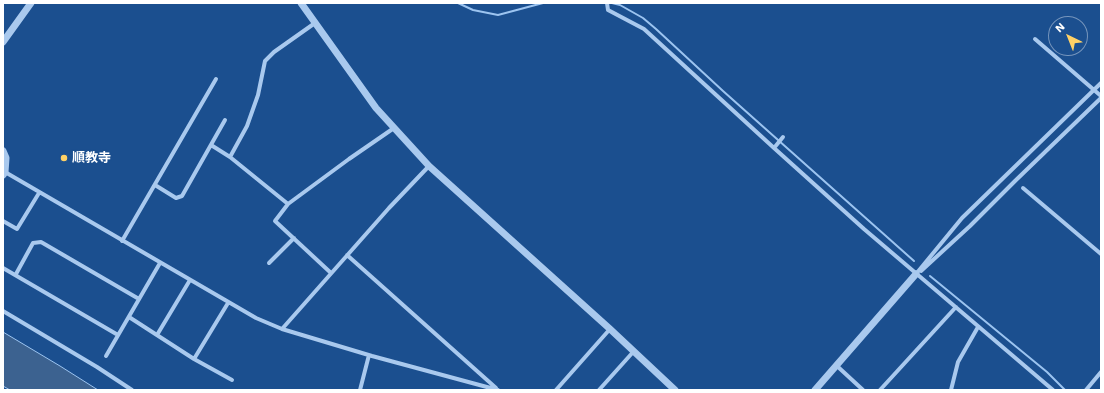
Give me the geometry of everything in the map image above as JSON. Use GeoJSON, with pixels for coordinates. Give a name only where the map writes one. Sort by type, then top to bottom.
{"type":"FeatureCollection","features":[{"type":"Feature","properties":{"kind":"street"},"geometry":{"type":"LineString","coordinates":[[3,42],[30,3]]}},
{"type":"Feature","properties":{"kind":"street"},"geometry":{"type":"LineString","coordinates":[[301,3],[376,108],[429,166],[610,329],[675,390]]}},
{"type":"Feature","properties":{"kind":"street"},"geometry":{"type":"LineString","coordinates":[[607,3],[608,10],[644,29],[916,274],[1053,390]]}},
{"type":"Feature","properties":{"kind":"street"},"geometry":{"type":"LineString","coordinates":[[230,157],[247,126],[258,95],[265,61],[274,52],[315,23]]}},
{"type":"Feature","properties":{"kind":"street"},"geometry":{"type":"LineString","coordinates":[[916,274],[970,226],[1101,97],[1094,89],[1035,39]]}},
{"type":"Feature","properties":{"kind":"street"},"geometry":{"type":"LineString","coordinates":[[122,240],[216,79]]}},
{"type":"Feature","properties":{"kind":"street"},"geometry":{"type":"LineString","coordinates":[[815,390],[916,274],[962,218],[1101,82]]}},
{"type":"Feature","properties":{"kind":"street"},"geometry":{"type":"LineString","coordinates":[[155,185],[176,198],[182,196],[225,120]]}},
{"type":"Feature","properties":{"kind":"street"},"geometry":{"type":"LineString","coordinates":[[331,273],[275,221],[288,204],[394,128]]}},
{"type":"Feature","properties":{"kind":"street"},"geometry":{"type":"LineString","coordinates":[[775,147],[783,137]]}},
{"type":"Feature","properties":{"kind":"street"},"geometry":{"type":"LineString","coordinates":[[211,145],[230,157],[288,204]]}},
{"type":"Feature","properties":{"kind":"street"},"geometry":{"type":"LineString","coordinates":[[3,151],[6,158],[4,173],[256,318],[282,329],[369,355],[498,390]]}},
{"type":"Feature","properties":{"kind":"street"},"geometry":{"type":"LineString","coordinates":[[282,329],[347,255],[429,166]]}},
{"type":"Feature","properties":{"kind":"street"},"geometry":{"type":"LineString","coordinates":[[1023,188],[1101,254]]}},
{"type":"Feature","properties":{"kind":"street"},"geometry":{"type":"LineString","coordinates":[[3,221],[17,229],[39,193]]}},
{"type":"Feature","properties":{"kind":"street"},"geometry":{"type":"LineString","coordinates":[[269,263],[294,238]]}},
{"type":"Feature","properties":{"kind":"street"},"geometry":{"type":"LineString","coordinates":[[16,274],[33,243],[41,242],[139,299]]}},
{"type":"Feature","properties":{"kind":"street"},"geometry":{"type":"LineString","coordinates":[[347,255],[498,390]]}},
{"type":"Feature","properties":{"kind":"street"},"geometry":{"type":"LineString","coordinates":[[106,356],[160,263]]}},
{"type":"Feature","properties":{"kind":"street"},"geometry":{"type":"LineString","coordinates":[[3,268],[16,274],[118,335]]}},
{"type":"Feature","properties":{"kind":"street"},"geometry":{"type":"LineString","coordinates":[[157,335],[190,280]]}},
{"type":"Feature","properties":{"kind":"street"},"geometry":{"type":"LineString","coordinates":[[194,359],[228,303]]}},
{"type":"Feature","properties":{"kind":"street"},"geometry":{"type":"LineString","coordinates":[[880,390],[956,308]]}},
{"type":"Feature","properties":{"kind":"street"},"geometry":{"type":"LineString","coordinates":[[3,311],[132,390]]}},
{"type":"Feature","properties":{"kind":"street"},"geometry":{"type":"LineString","coordinates":[[129,317],[194,359],[232,380]]}},
{"type":"Feature","properties":{"kind":"street"},"geometry":{"type":"LineString","coordinates":[[951,390],[958,362],[978,327]]}},
{"type":"Feature","properties":{"kind":"street"},"geometry":{"type":"LineString","coordinates":[[556,390],[610,329]]}},
{"type":"Feature","properties":{"kind":"street"},"geometry":{"type":"LineString","coordinates":[[600,390],[634,351]]}},
{"type":"Feature","properties":{"kind":"street"},"geometry":{"type":"LineString","coordinates":[[360,390],[369,355]]}},
{"type":"Feature","properties":{"kind":"street"},"geometry":{"type":"LineString","coordinates":[[836,366],[863,390]]}},
{"type":"Feature","properties":{"kind":"street"},"geometry":{"type":"LineString","coordinates":[[1086,390],[1101,372]]}},
{"type":"Feature","properties":{"kind":"water"},"geometry":{"type":"Polygon","coordinates":[[[3,332],[98,390],[10,390],[3,386],[3,332]]]}},
{"type":"Feature","properties":{"kind":"waterway"},"geometry":{"type":"LineString","coordinates":[[458,3],[473,10],[498,15],[543,3]]}},
{"type":"Feature","properties":{"kind":"waterway"},"geometry":{"type":"LineString","coordinates":[[612,3],[620,5],[643,18],[656,29],[723,91],[914,261]]}},
{"type":"Feature","properties":{"kind":"waterway"},"geometry":{"type":"LineString","coordinates":[[930,276],[1047,372],[1065,390]]}},
{"type":"Feature","properties":{"kind":"place","name":"順教寺"},"geometry":{"type":"Point","coordinates":[64,158]}}]}
